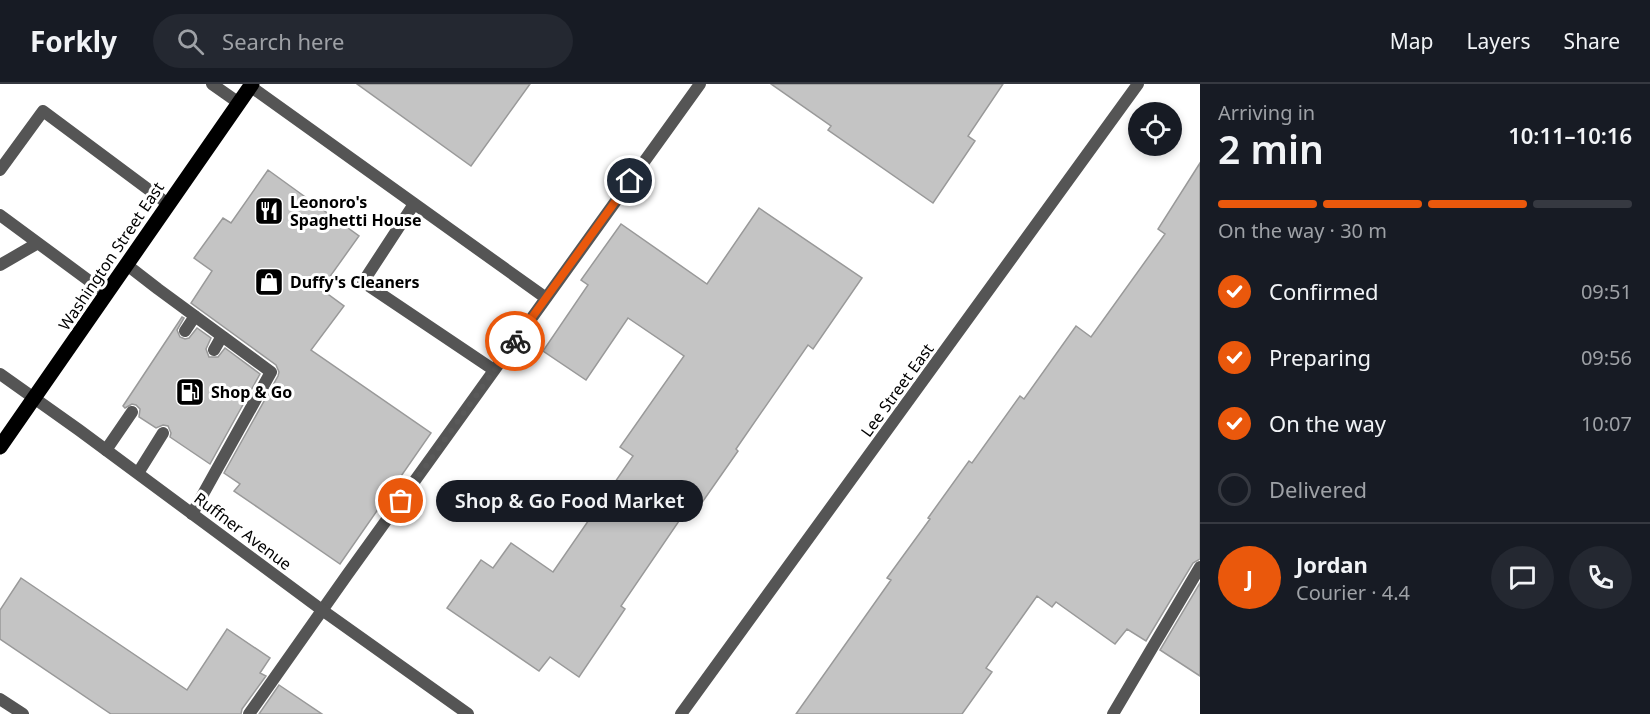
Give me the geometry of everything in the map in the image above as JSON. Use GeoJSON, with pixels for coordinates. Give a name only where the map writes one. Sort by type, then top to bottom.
{"type":"FeatureCollection","features":[{"type":"Feature","properties":{"kind":"main road","name":"Washington Street East"},"geometry":{"type":"LineString","coordinates":[[0,447],[251,85]]}},
{"type":"Feature","properties":{"kind":"street"},"geometry":{"type":"LineString","coordinates":[[212,84],[239,103]]}},
{"type":"Feature","properties":{"kind":"street"},"geometry":{"type":"LineString","coordinates":[[249,714],[700,84]]}},
{"type":"Feature","properties":{"kind":"street","name":"Lee Street East"},"geometry":{"type":"LineString","coordinates":[[681,714],[1138,84]]}},
{"type":"Feature","properties":{"kind":"street"},"geometry":{"type":"LineString","coordinates":[[251,85],[546,298]]}},
{"type":"Feature","properties":{"kind":"street"},"geometry":{"type":"LineString","coordinates":[[0,170],[43,111],[168,204]]}},
{"type":"Feature","properties":{"kind":"street"},"geometry":{"type":"LineString","coordinates":[[414,204],[363,282],[494,370]]}},
{"type":"Feature","properties":{"kind":"street"},"geometry":{"type":"LineString","coordinates":[[0,215],[107,294]]}},
{"type":"Feature","properties":{"kind":"street"},"geometry":{"type":"LineString","coordinates":[[0,265],[38,243]]}},
{"type":"Feature","properties":{"kind":"street"},"geometry":{"type":"LineString","coordinates":[[127,265],[271,372],[192,514]]}},
{"type":"Feature","properties":{"kind":"street"},"geometry":{"type":"LineString","coordinates":[[185,331],[195,316]]}},
{"type":"Feature","properties":{"kind":"street"},"geometry":{"type":"LineString","coordinates":[[214,350],[222,336]]}},
{"type":"Feature","properties":{"kind":"street","name":"Ruffner Avenue"},"geometry":{"type":"LineString","coordinates":[[0,374],[468,714]]}},
{"type":"Feature","properties":{"kind":"street"},"geometry":{"type":"LineString","coordinates":[[106,450],[132,412]]}},
{"type":"Feature","properties":{"kind":"street"},"geometry":{"type":"LineString","coordinates":[[138,474],[163,433]]}},
{"type":"Feature","properties":{"kind":"street"},"geometry":{"type":"LineString","coordinates":[[1113,714],[1200,567]]}},
{"type":"Feature","properties":{"kind":"street"},"geometry":{"type":"LineString","coordinates":[[0,699],[23,714]]}},
{"type":"Feature","properties":{"kind":"building"},"geometry":{"type":"Polygon","coordinates":[[[357,84],[530,84],[471,166],[357,84]]]}},
{"type":"Feature","properties":{"kind":"building"},"geometry":{"type":"Polygon","coordinates":[[[771,84],[1003,84],[968,136],[975,141],[933,203],[828,130],[831,126],[771,84]]]}},
{"type":"Feature","properties":{"kind":"building"},"geometry":{"type":"Polygon","coordinates":[[[1200,163],[1200,559],[1193,563],[1146,641],[1127,629],[1115,644],[1056,602],[1052,607],[1037,596],[986,668],[992,672],[962,714],[796,714],[891,580],[887,578],[969,461],[972,463],[1020,396],[1024,399],[1076,326],[1091,337],[1165,234],[1158,229],[1200,163]]]}},
{"type":"Feature","properties":{"kind":"building"},"geometry":{"type":"Polygon","coordinates":[[[268,170],[359,236],[321,289],[344,306],[311,350],[431,433],[340,564],[234,491],[240,484],[224,473],[279,372],[276,365],[191,303],[212,271],[194,258],[223,218],[231,223],[268,170]]]}},
{"type":"Feature","properties":{"kind":"building"},"geometry":{"type":"Polygon","coordinates":[[[759,208],[862,278],[813,349],[808,345],[701,504],[694,499],[621,606],[625,609],[579,677],[550,657],[539,671],[447,608],[481,560],[493,568],[511,543],[553,572],[633,456],[620,447],[684,356],[628,318],[586,380],[543,351],[588,285],[581,280],[621,224],[707,284],[759,208]]]}},
{"type":"Feature","properties":{"kind":"building","name":"Shop & Go"},"geometry":{"type":"Polygon","coordinates":[[[182,317],[184,318],[177,330],[180,337],[189,338],[197,328],[211,338],[206,349],[209,357],[218,357],[225,348],[260,374],[210,464],[170,437],[168,426],[163,425],[156,428],[139,417],[140,409],[136,405],[132,404],[125,408],[123,406],[182,317]]]}},
{"type":"Feature","properties":{"kind":"building"},"geometry":{"type":"Polygon","coordinates":[[[21,578],[187,690],[227,629],[270,658],[260,673],[266,676],[242,709],[241,714],[111,714],[0,639],[0,610],[21,578]]]}},
{"type":"Feature","properties":{"kind":"building"},"geometry":{"type":"Polygon","coordinates":[[[1200,583],[1200,676],[1160,650],[1200,583]]]}},
{"type":"Feature","properties":{"kind":"building"},"geometry":{"type":"Polygon","coordinates":[[[279,685],[322,714],[259,714],[279,685]]]}},
{"type":"Feature","properties":{"kind":"way so far"},"geometry":{"type":"LineString","coordinates":[[401,501],[515,341]]}},
{"type":"Feature","properties":{"kind":"place","name":"Leonoro's Spaghetti House"},"geometry":{"type":"Point","coordinates":[269,211]}},
{"type":"Feature","properties":{"kind":"place","name":"Duffy's Cleaners"},"geometry":{"type":"Point","coordinates":[269,282]}},
{"type":"Feature","properties":{"kind":"place","name":"Shop & Go"},"geometry":{"type":"Point","coordinates":[190,392]}},
{"type":"Feature","properties":{"kind":"place","name":"Shop & Go Food Market"},"geometry":{"type":"Point","coordinates":[401,501]}},
{"type":"Feature","properties":{"kind":"route"},"geometry":{"type":"LineString","coordinates":[[515,341],[630,181]]}}]}
